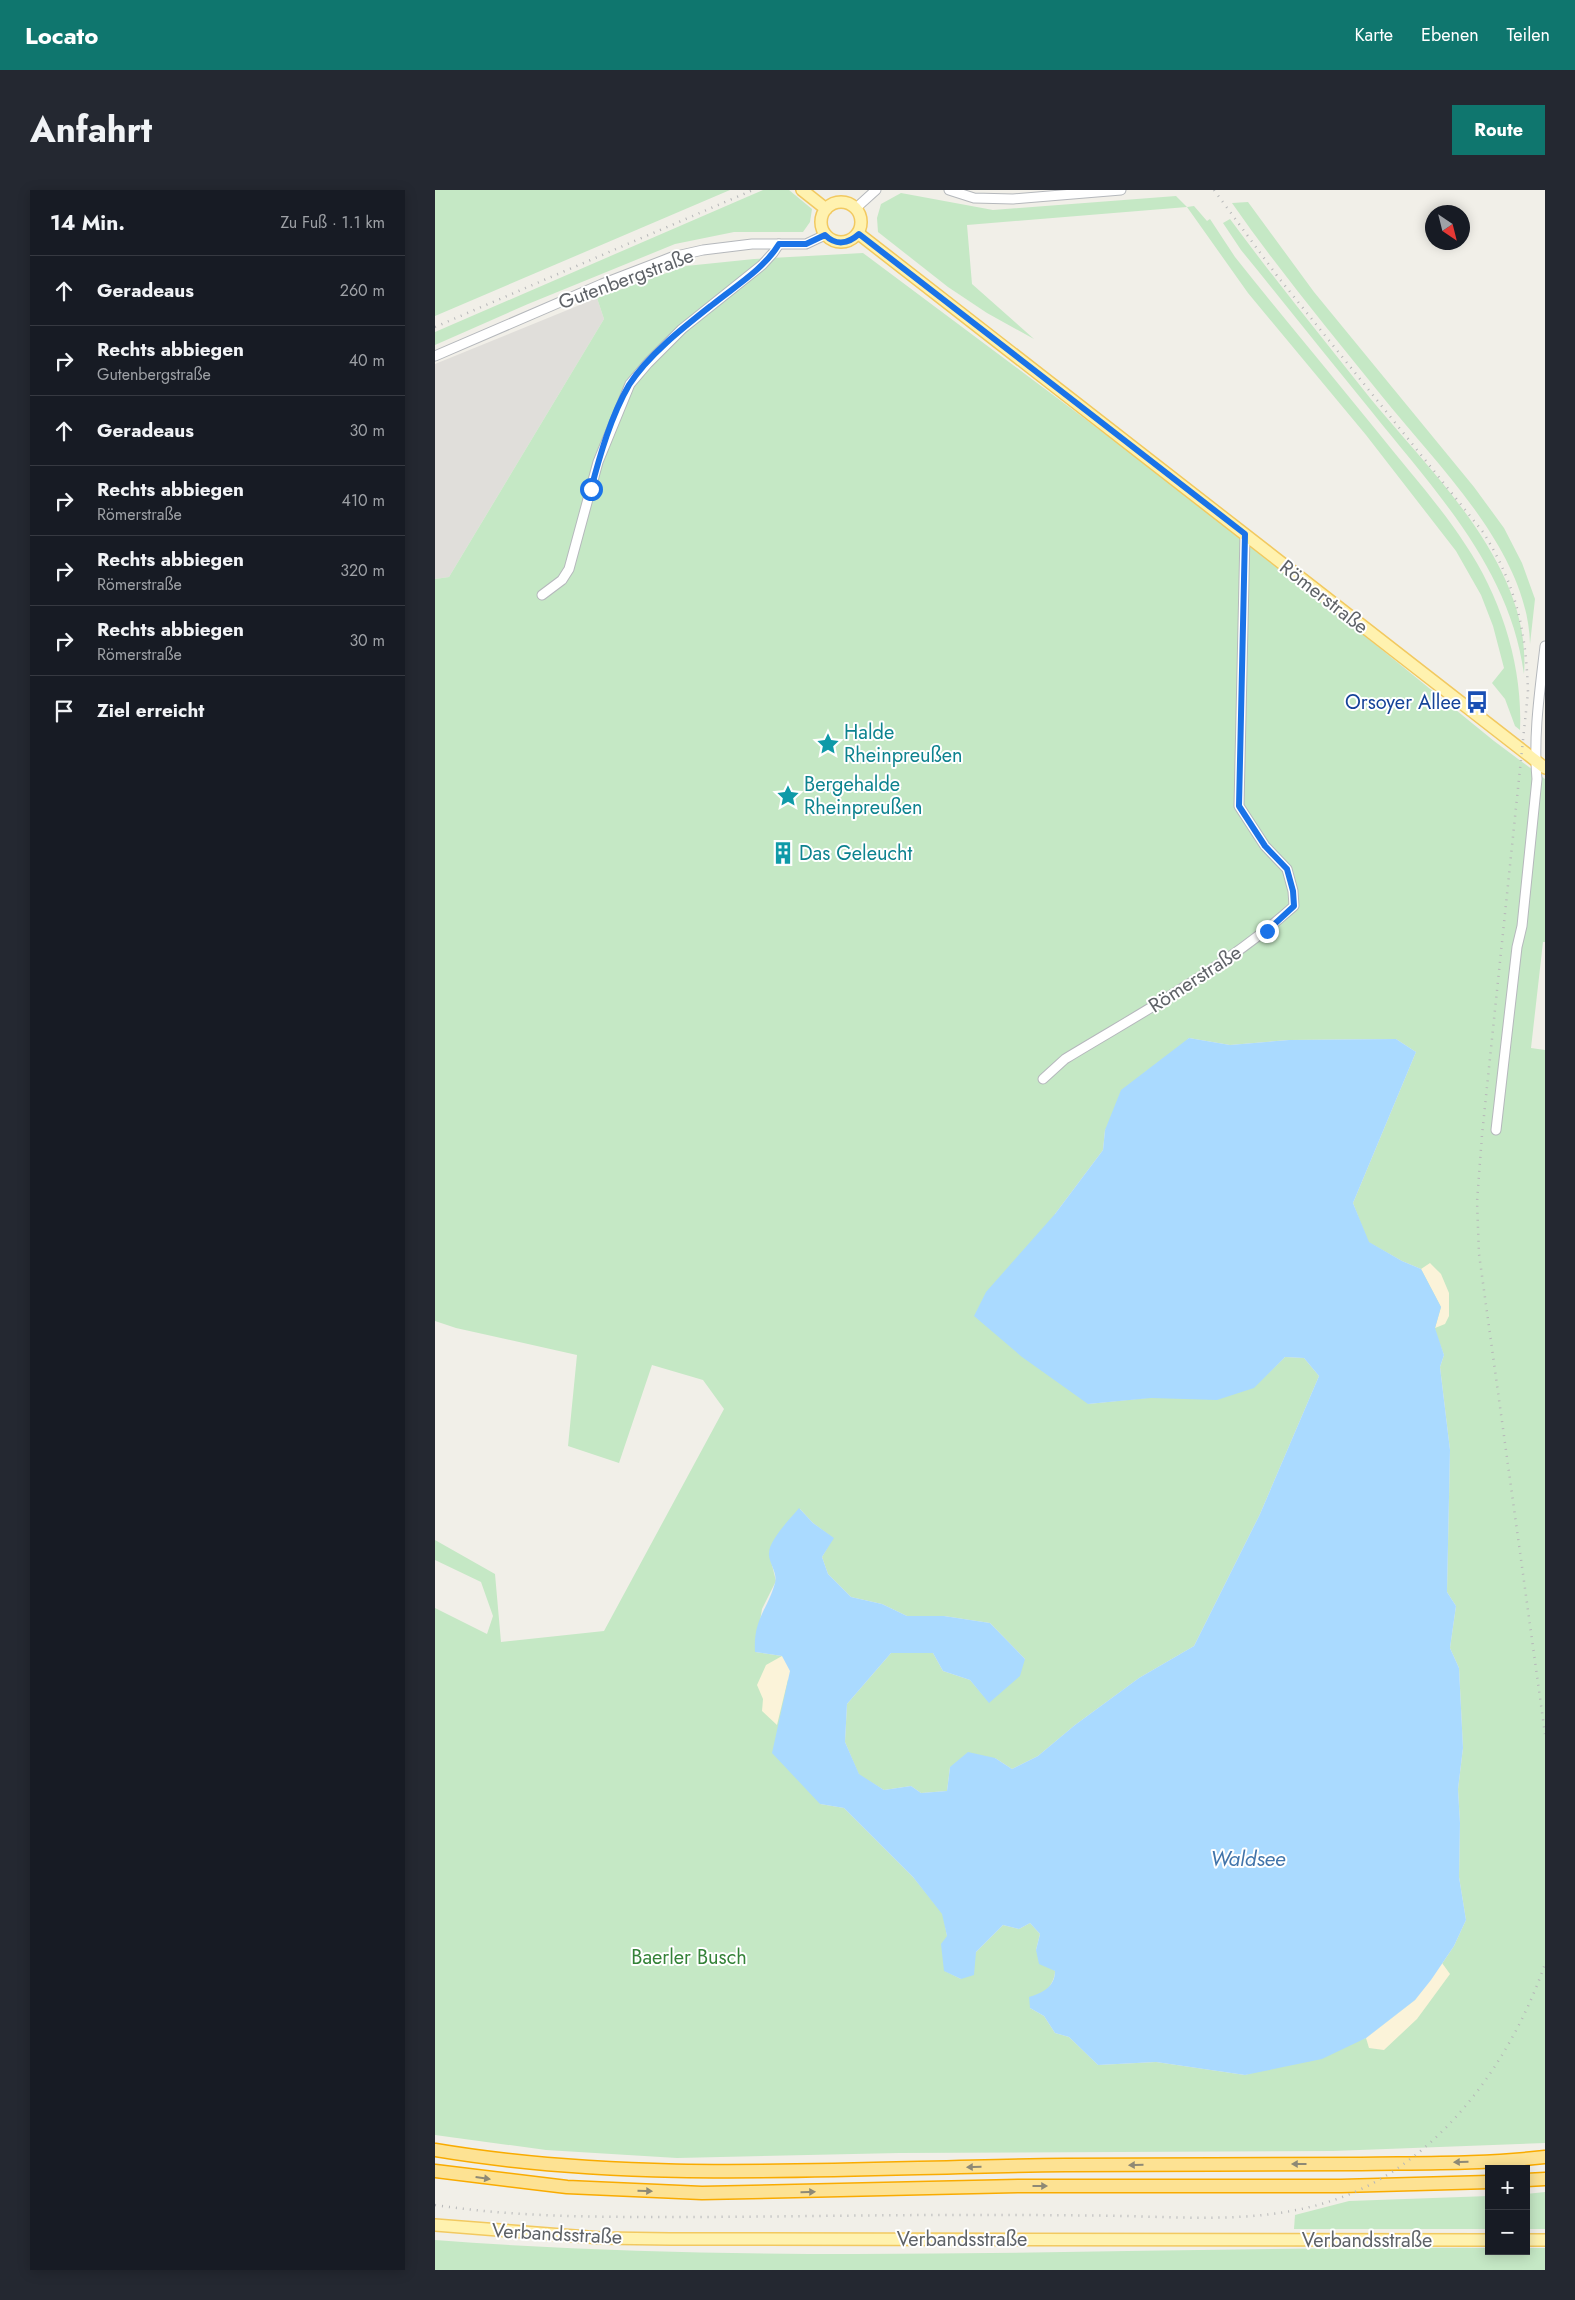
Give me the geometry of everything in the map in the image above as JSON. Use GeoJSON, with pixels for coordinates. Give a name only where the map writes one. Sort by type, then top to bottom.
{"type":"FeatureCollection","features":[{"type":"Feature","properties":{"kind":"highway"},"geometry":{"type":"LineString","coordinates":[[435,2150],[502,2160],[567,2166],[697,2172],[1035,2166],[1409,2164],[1545,2157]]}},
{"type":"Feature","properties":{"kind":"highway"},"geometry":{"type":"LineString","coordinates":[[435,2171],[567,2187],[703,2193],[1021,2186],[1341,2186],[1485,2182]]}},
{"type":"Feature","properties":{"kind":"highway"},"geometry":{"type":"LineString","coordinates":[[1530,2180],[1545,2179]]}},
{"type":"Feature","properties":{"kind":"main road"},"geometry":{"type":"LineString","coordinates":[[802,190],[826,208]]}},
{"type":"Feature","properties":{"kind":"main road"},"geometry":{"type":"LineString","coordinates":[[837,202],[844,202],[856,208],[861,218],[859,234],[853,239],[842,243],[825,235],[822,230],[821,219],[826,208],[837,202]]}},
{"type":"Feature","properties":{"kind":"main road","name":"Römerstraße"},"geometry":{"type":"LineString","coordinates":[[859,234],[1545,768]]}},
{"type":"Feature","properties":{"kind":"main road","name":"Verbandsstraße"},"geometry":{"type":"LineString","coordinates":[[435,2225],[601,2238],[660,2239],[1485,2240]]}},
{"type":"Feature","properties":{"kind":"main road"},"geometry":{"type":"LineString","coordinates":[[1530,2240],[1545,2240]]}},
{"type":"Feature","properties":{"kind":"street"},"geometry":{"type":"LineString","coordinates":[[856,208],[876,190]]}},
{"type":"Feature","properties":{"kind":"street"},"geometry":{"type":"LineString","coordinates":[[949,190],[974,198],[1013,199],[1121,190]]}},
{"type":"Feature","properties":{"kind":"street","name":"Gutenbergstraße"},"geometry":{"type":"LineString","coordinates":[[435,356],[672,257],[733,246],[806,244],[825,235]]}},
{"type":"Feature","properties":{"kind":"street"},"geometry":{"type":"LineString","coordinates":[[542,595],[562,580],[569,568],[598,462],[630,384],[647,363],[682,329],[762,264],[779,244]]}},
{"type":"Feature","properties":{"kind":"street","name":"Römerstraße"},"geometry":{"type":"LineString","coordinates":[[1043,1079],[1065,1059],[1235,955],[1267,931],[1294,906],[1293,891],[1287,869],[1265,846],[1239,806],[1245,534]]}},
{"type":"Feature","properties":{"kind":"street"},"geometry":{"type":"LineString","coordinates":[[1496,1130],[1517,947],[1522,926],[1537,779],[1535,761],[1541,714],[1545,646]]}},
{"type":"Feature","properties":{"kind":"shaded area"},"geometry":{"type":"Polygon","coordinates":[[[597,298],[604,319],[449,577],[435,579],[435,364],[597,298]]]}},
{"type":"Feature","properties":{"kind":"green space"},"geometry":{"type":"Polygon","coordinates":[[[435,190],[730,190],[435,316],[435,190]]]}},
{"type":"Feature","properties":{"kind":"green space"},"geometry":{"type":"Polygon","coordinates":[[[763,190],[789,190],[812,209],[810,222],[803,232],[734,232],[675,244],[528,304],[435,345],[435,332],[763,190]]]}},
{"type":"Feature","properties":{"kind":"green space"},"geometry":{"type":"Polygon","coordinates":[[[901,193],[993,210],[1176,196],[1187,207],[967,225],[972,284],[1034,339],[987,313],[948,287],[878,232],[877,218],[881,204],[901,193]]]}},
{"type":"Feature","properties":{"kind":"green space"},"geometry":{"type":"Polygon","coordinates":[[[1248,202],[1314,292],[1474,487],[1504,528],[1522,563],[1535,599],[1530,644],[1525,609],[1514,576],[1475,510],[1305,300],[1232,203],[1248,202]]]}},
{"type":"Feature","properties":{"kind":"green space"},"geometry":{"type":"Polygon","coordinates":[[[1194,206],[1207,221],[1210,219],[1235,257],[1433,500],[1465,544],[1489,586],[1507,633],[1518,681],[1520,730],[1515,726],[1505,699],[1492,683],[1504,668],[1493,626],[1481,595],[1456,551],[1366,435],[1248,293],[1187,207],[1194,206]]]}},
{"type":"Feature","properties":{"kind":"green space"},"geometry":{"type":"Polygon","coordinates":[[[1230,219],[1317,332],[1449,491],[1474,524],[1495,560],[1512,596],[1522,634],[1524,674],[1516,636],[1503,600],[1487,566],[1467,534],[1445,502],[1241,250],[1223,223],[1230,219]]]}},
{"type":"Feature","properties":{"kind":"green space","name":"Baerler Busch"},"geometry":{"type":"Polygon","coordinates":[[[863,253],[1251,543],[1494,741],[1545,779],[1545,942],[1543,942],[1531,1048],[1545,1050],[1545,2143],[1333,2151],[899,2153],[677,2158],[546,2150],[435,2135],[435,1608],[487,1634],[493,1616],[481,1582],[435,1560],[435,1540],[495,1574],[501,1642],[604,1631],[724,1409],[703,1380],[652,1365],[619,1463],[568,1446],[577,1355],[456,1328],[435,1321],[435,579],[449,577],[604,319],[597,298],[686,266],[754,259],[863,253]],[[1189,1038],[1105,1130],[1103,1150],[1055,1214],[1088,1404],[1254,1387],[1285,1357],[1304,1358],[1319,1376],[1260,1514],[1194,1646],[1139,1678],[1075,1725],[1038,1756],[1012,1769],[995,1758],[950,1767],[947,1791],[921,1793],[911,1786],[884,1790],[859,1775],[845,1742],[847,1704],[891,1653],[933,1653],[943,1671],[970,1680],[989,1702],[1025,1659],[990,1623],[944,1616],[907,1616],[882,1604],[851,1597],[828,1574],[822,1557],[833,1538],[813,1523],[800,1509],[773,1542],[769,1553],[776,1581],[762,1609],[755,1652],[782,1656],[820,1804],[844,1808],[913,1877],[943,1914],[947,1936],[945,1971],[961,1979],[976,1952],[1003,1925],[1019,1929],[1030,1923],[1040,1934],[1036,1950],[1055,1971],[1050,1986],[1030,2008],[1044,2016],[1055,2033],[1069,2037],[1098,2065],[1156,2062],[1245,2075],[1366,2038],[1415,2000],[1454,1946],[1466,1920],[1459,1877],[1460,1823],[1458,1789],[1463,1748],[1459,1668],[1450,1648],[1456,1606],[1447,1592],[1450,1450],[1440,1367],[1444,1355],[1436,1334],[1421,1269],[1368,1242],[1353,1203],[1416,1052],[1396,1039],[1289,1040],[1230,1045],[1189,1038]]]}},
{"type":"Feature","properties":{"kind":"green space"},"geometry":{"type":"Polygon","coordinates":[[[1545,2192],[1545,2229],[1530,2229],[1530,2194],[1545,2192]]]}},
{"type":"Feature","properties":{"kind":"green space"},"geometry":{"type":"Polygon","coordinates":[[[1485,2196],[1485,2229],[1294,2229],[1295,2215],[1349,2201],[1485,2196]]]}},
{"type":"Feature","properties":{"kind":"green space"},"geometry":{"type":"Polygon","coordinates":[[[435,2240],[567,2248],[830,2254],[1485,2248],[1485,2255],[1530,2255],[1530,2248],[1545,2248],[1545,2270],[435,2270],[435,2240]]]}},
{"type":"Feature","properties":{"kind":"sand"},"geometry":{"type":"Polygon","coordinates":[[[1430,1263],[1441,1274],[1449,1293],[1449,1316],[1445,1324],[1435,1328],[1441,1307],[1421,1269],[1430,1263]]]}},
{"type":"Feature","properties":{"kind":"sand"},"geometry":{"type":"Polygon","coordinates":[[[782,1656],[790,1671],[777,1725],[762,1711],[763,1699],[757,1685],[766,1665],[782,1656]]]}},
{"type":"Feature","properties":{"kind":"sand"},"geometry":{"type":"Polygon","coordinates":[[[1442,1963],[1450,1974],[1417,2019],[1384,2050],[1369,2048],[1366,2038],[1415,2000],[1442,1963]]]}},
{"type":"Feature","properties":{"kind":"water","name":"Waldsee"},"geometry":{"type":"Polygon","coordinates":[[[1189,1038],[1230,1045],[1289,1040],[1396,1039],[1416,1052],[1353,1203],[1369,1242],[1402,1261],[1421,1269],[1441,1307],[1435,1328],[1444,1355],[1440,1367],[1450,1450],[1447,1592],[1456,1606],[1450,1648],[1459,1668],[1463,1748],[1458,1789],[1460,1823],[1459,1877],[1466,1920],[1454,1946],[1415,2000],[1366,2038],[1322,2059],[1245,2075],[1156,2062],[1098,2065],[1069,2037],[1055,2033],[1044,2016],[1030,2008],[1029,1997],[1039,1994],[1050,1985],[1055,1971],[1039,1964],[1036,1950],[1040,1934],[1030,1923],[1019,1929],[1003,1925],[976,1952],[974,1975],[961,1979],[944,1971],[941,1944],[947,1936],[942,1914],[913,1877],[844,1808],[820,1804],[772,1753],[790,1671],[782,1656],[755,1652],[758,1623],[772,1593],[776,1579],[769,1556],[770,1548],[776,1536],[799,1508],[813,1523],[834,1538],[822,1557],[828,1574],[851,1597],[882,1604],[907,1616],[944,1616],[990,1623],[1025,1659],[1020,1676],[989,1703],[970,1680],[943,1671],[933,1653],[891,1653],[847,1704],[845,1742],[859,1774],[884,1790],[911,1786],[921,1793],[947,1791],[950,1767],[968,1752],[995,1758],[1012,1769],[1038,1756],[1075,1725],[1139,1678],[1194,1646],[1260,1514],[1319,1376],[1304,1358],[1285,1357],[1254,1388],[1217,1400],[1151,1398],[1088,1404],[1022,1357],[974,1316],[986,1292],[1055,1214],[1103,1150],[1105,1130],[1121,1090],[1189,1038]]]}},
{"type":"Feature","properties":{"kind":"railway"},"geometry":{"type":"LineString","coordinates":[[435,327],[753,190]]}},
{"type":"Feature","properties":{"kind":"railway"},"geometry":{"type":"LineString","coordinates":[[1214,190],[1278,277],[1483,532],[1504,571],[1522,628],[1528,692],[1482,1135],[1477,1202],[1479,1254],[1545,1734]]}},
{"type":"Feature","properties":{"kind":"railway"},"geometry":{"type":"LineString","coordinates":[[435,2205],[525,2214],[644,2217],[996,2215],[1214,2218],[1243,2217],[1301,2209],[1329,2202],[1357,2191],[1390,2173],[1420,2151],[1448,2125],[1473,2097],[1515,2033],[1545,1964]]}},
{"type":"Feature","properties":{"kind":"place","name":"Orsoyer Allee"},"geometry":{"type":"Point","coordinates":[1477,702]}},
{"type":"Feature","properties":{"kind":"place","name":"Halde Rheinpreußen"},"geometry":{"type":"Point","coordinates":[828,744]}},
{"type":"Feature","properties":{"kind":"place","name":"Bergehalde Rheinpreußen"},"geometry":{"type":"Point","coordinates":[788,796]}},
{"type":"Feature","properties":{"kind":"place","name":"Das Geleucht"},"geometry":{"type":"Point","coordinates":[783,853]}},
{"type":"Feature","properties":{"kind":"route"},"geometry":{"type":"LineString","coordinates":[[591,489],[598,462],[630,384],[647,363],[682,329],[762,264],[779,244],[806,244],[817,241],[825,235],[835,242],[842,243],[848,242],[859,234],[1245,534],[1239,806],[1265,846],[1287,869],[1293,891],[1294,906],[1267,931]]}}]}
